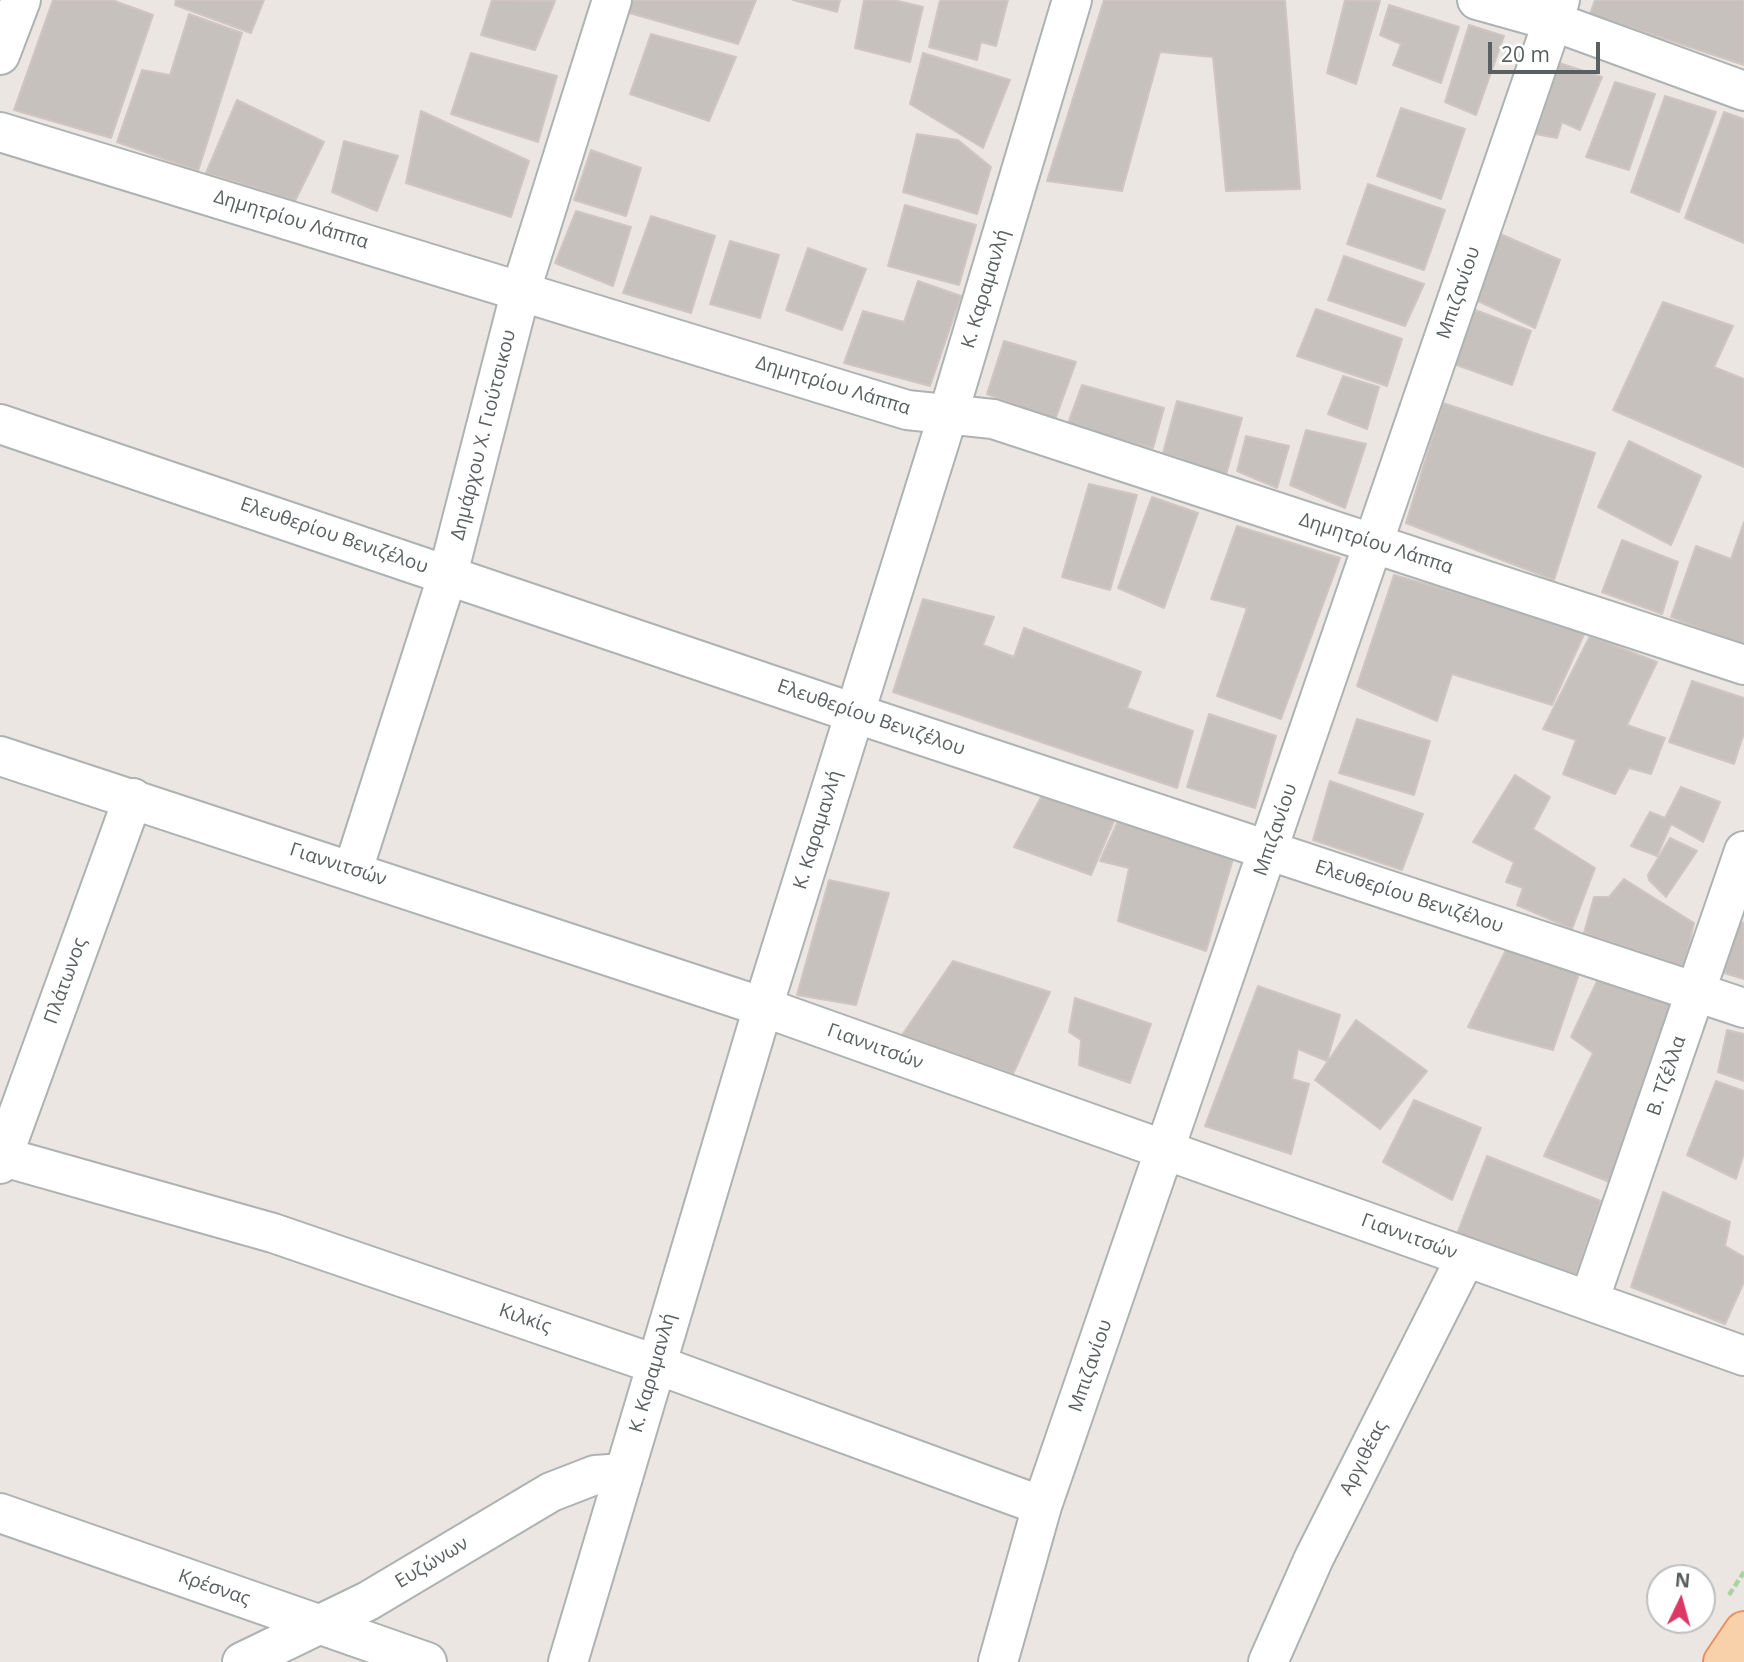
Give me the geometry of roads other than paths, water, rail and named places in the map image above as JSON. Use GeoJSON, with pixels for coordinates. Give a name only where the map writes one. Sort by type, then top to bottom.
{"type":"FeatureCollection","features":[{"type":"Feature","properties":{"kind":"main road"},"geometry":{"type":"LineString","coordinates":[[1723,1662],[1744,1631]]}},
{"type":"Feature","properties":{"kind":"street"},"geometry":{"type":"LineString","coordinates":[[0,55],[21,0]]}},
{"type":"Feature","properties":{"kind":"street","name":"Δημάρχου Χ. Γιούτσικου"},"geometry":{"type":"LineString","coordinates":[[353,870],[449,574],[521,290],[612,0]]}},
{"type":"Feature","properties":{"kind":"street","name":"Κ. Καραμανλή"},"geometry":{"type":"LineString","coordinates":[[568,1662],[762,1007],[948,415],[1072,0]]}},
{"type":"Feature","properties":{"kind":"street"},"geometry":{"type":"LineString","coordinates":[[1477,0],[1556,10],[1744,91]]}},
{"type":"Feature","properties":{"kind":"street","name":"Μπιζανίου"},"geometry":{"type":"LineString","coordinates":[[998,1662],[1042,1506],[1556,10]]}},
{"type":"Feature","properties":{"kind":"street","name":"Δημητρίου Λάππα"},"geometry":{"type":"LineString","coordinates":[[0,132],[907,410],[993,419],[1744,666]]}},
{"type":"Feature","properties":{"kind":"street","name":"Ελευθερίου Βενιζέλου"},"geometry":{"type":"LineString","coordinates":[[0,424],[854,713],[1744,1008]]}},
{"type":"Feature","properties":{"kind":"street","name":"Γιαννιτσών"},"geometry":{"type":"LineString","coordinates":[[0,756],[353,870],[762,1007],[1744,1356]]}},
{"type":"Feature","properties":{"kind":"street","name":"Πλάτωνος"},"geometry":{"type":"LineString","coordinates":[[1,1159],[133,798]]}},
{"type":"Feature","properties":{"kind":"street","name":"Β. Τζέλλα"},"geometry":{"type":"LineString","coordinates":[[1589,1301],[1744,851]]}},
{"type":"Feature","properties":{"kind":"street","name":"Κιλκίς"},"geometry":{"type":"LineString","coordinates":[[1,1159],[273,1233],[656,1364],[1042,1506]]}},
{"type":"Feature","properties":{"kind":"street","name":"Αργιθέας"},"geometry":{"type":"LineString","coordinates":[[1268,1662],[1314,1558],[1466,1257]]}},
{"type":"Feature","properties":{"kind":"street","name":"Ευζώνων"},"geometry":{"type":"LineString","coordinates":[[242,1662],[321,1625],[551,1492],[595,1475],[624,1474]]}},
{"type":"Feature","properties":{"kind":"street","name":"Κρέσνας"},"geometry":{"type":"LineString","coordinates":[[0,1513],[427,1662]]}}]}
